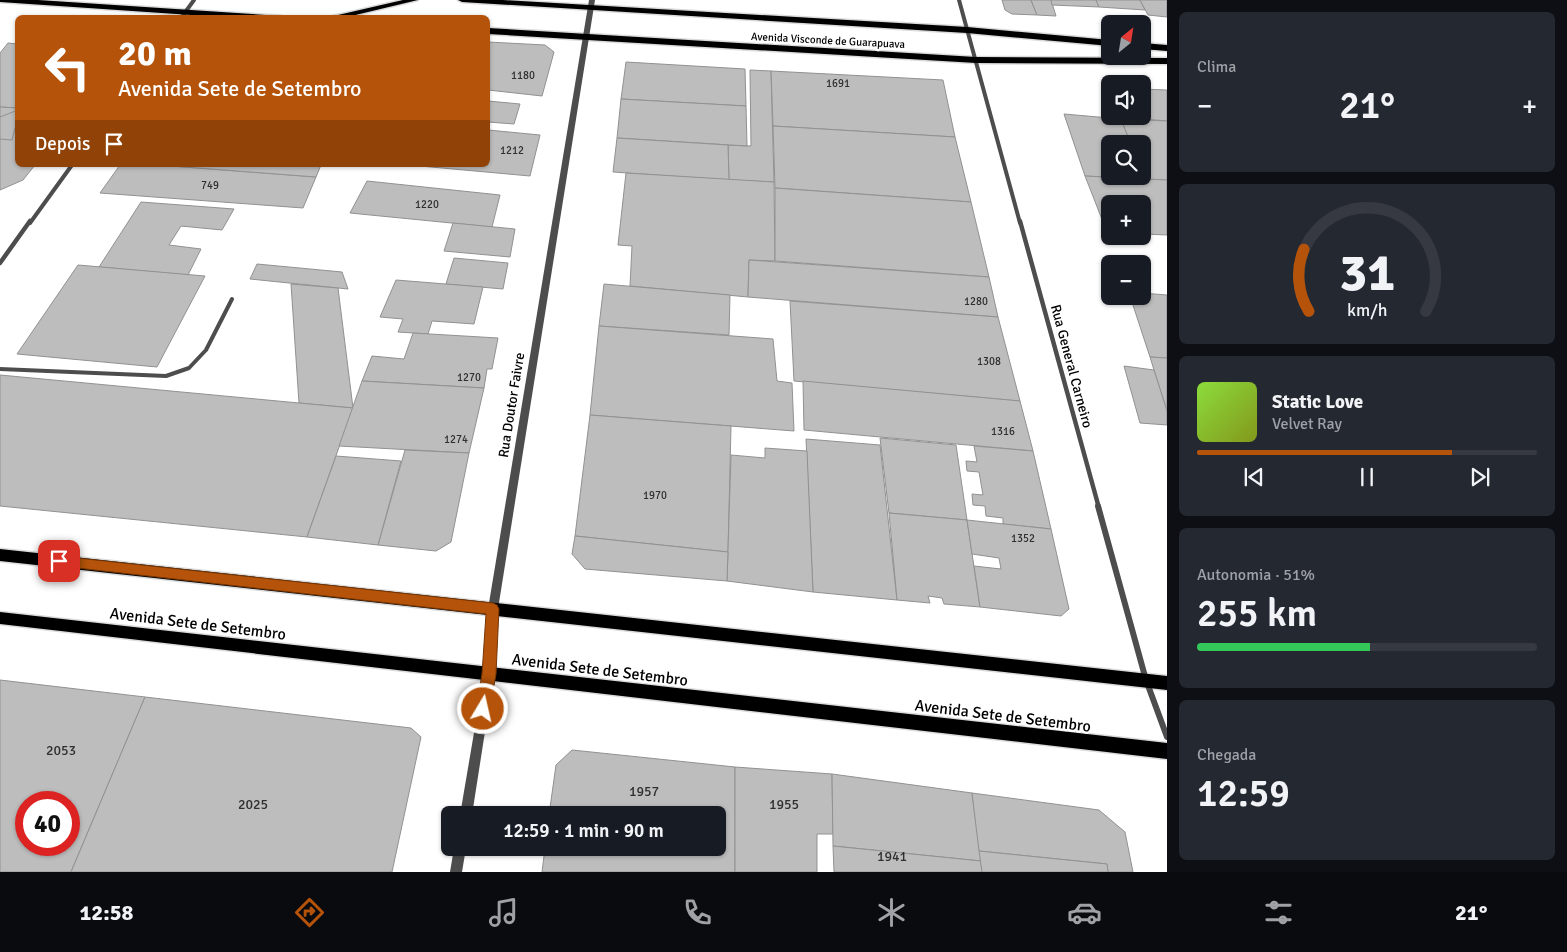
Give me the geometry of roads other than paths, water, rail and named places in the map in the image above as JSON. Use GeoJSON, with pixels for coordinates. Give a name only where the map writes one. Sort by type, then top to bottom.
{"type":"FeatureCollection","features":[{"type":"Feature","properties":{"kind":"main road"},"geometry":{"type":"LineString","coordinates":[[0,0],[208,15]]}},
{"type":"Feature","properties":{"kind":"main road"},"geometry":{"type":"LineString","coordinates":[[77,0],[87,6]]}},
{"type":"Feature","properties":{"kind":"main road"},"geometry":{"type":"LineString","coordinates":[[343,15],[414,0]]}},
{"type":"Feature","properties":{"kind":"main road","name":"Avenida Visconde de Guarapuava"},"geometry":{"type":"LineString","coordinates":[[462,0],[591,4],[967,30],[1101,42]]}},
{"type":"Feature","properties":{"kind":"main road","name":"Avenida Visconde de Guarapuava"},"geometry":{"type":"LineString","coordinates":[[490,31],[976,60],[1167,61]]}},
{"type":"Feature","properties":{"kind":"main road"},"geometry":{"type":"LineString","coordinates":[[1151,47],[1167,48]]}},
{"type":"Feature","properties":{"kind":"main road"},"geometry":{"type":"LineString","coordinates":[[0,554],[1167,683]]}},
{"type":"Feature","properties":{"kind":"main road","name":"Avenida Sete de Setembro"},"geometry":{"type":"LineString","coordinates":[[0,618],[1167,752]]}},
{"type":"Feature","properties":{"kind":"street"},"geometry":{"type":"LineString","coordinates":[[183,14],[194,0]]}},
{"type":"Feature","properties":{"kind":"street","name":"Rua General Carneiro"},"geometry":{"type":"LineString","coordinates":[[959,0],[1146,680],[1167,737]]}},
{"type":"Feature","properties":{"kind":"street","name":"Rua Doutor Faivre"},"geometry":{"type":"LineString","coordinates":[[467,806],[489,674],[493,609],[591,4]]}},
{"type":"Feature","properties":{"kind":"street"},"geometry":{"type":"LineString","coordinates":[[0,263],[71,167]]}},
{"type":"Feature","properties":{"kind":"street"},"geometry":{"type":"LineString","coordinates":[[456,872],[459,856]]}},
{"type":"Feature","properties":{"kind":"lane"},"geometry":{"type":"LineString","coordinates":[[0,369],[166,376],[189,368],[206,350],[232,299]]}}]}
